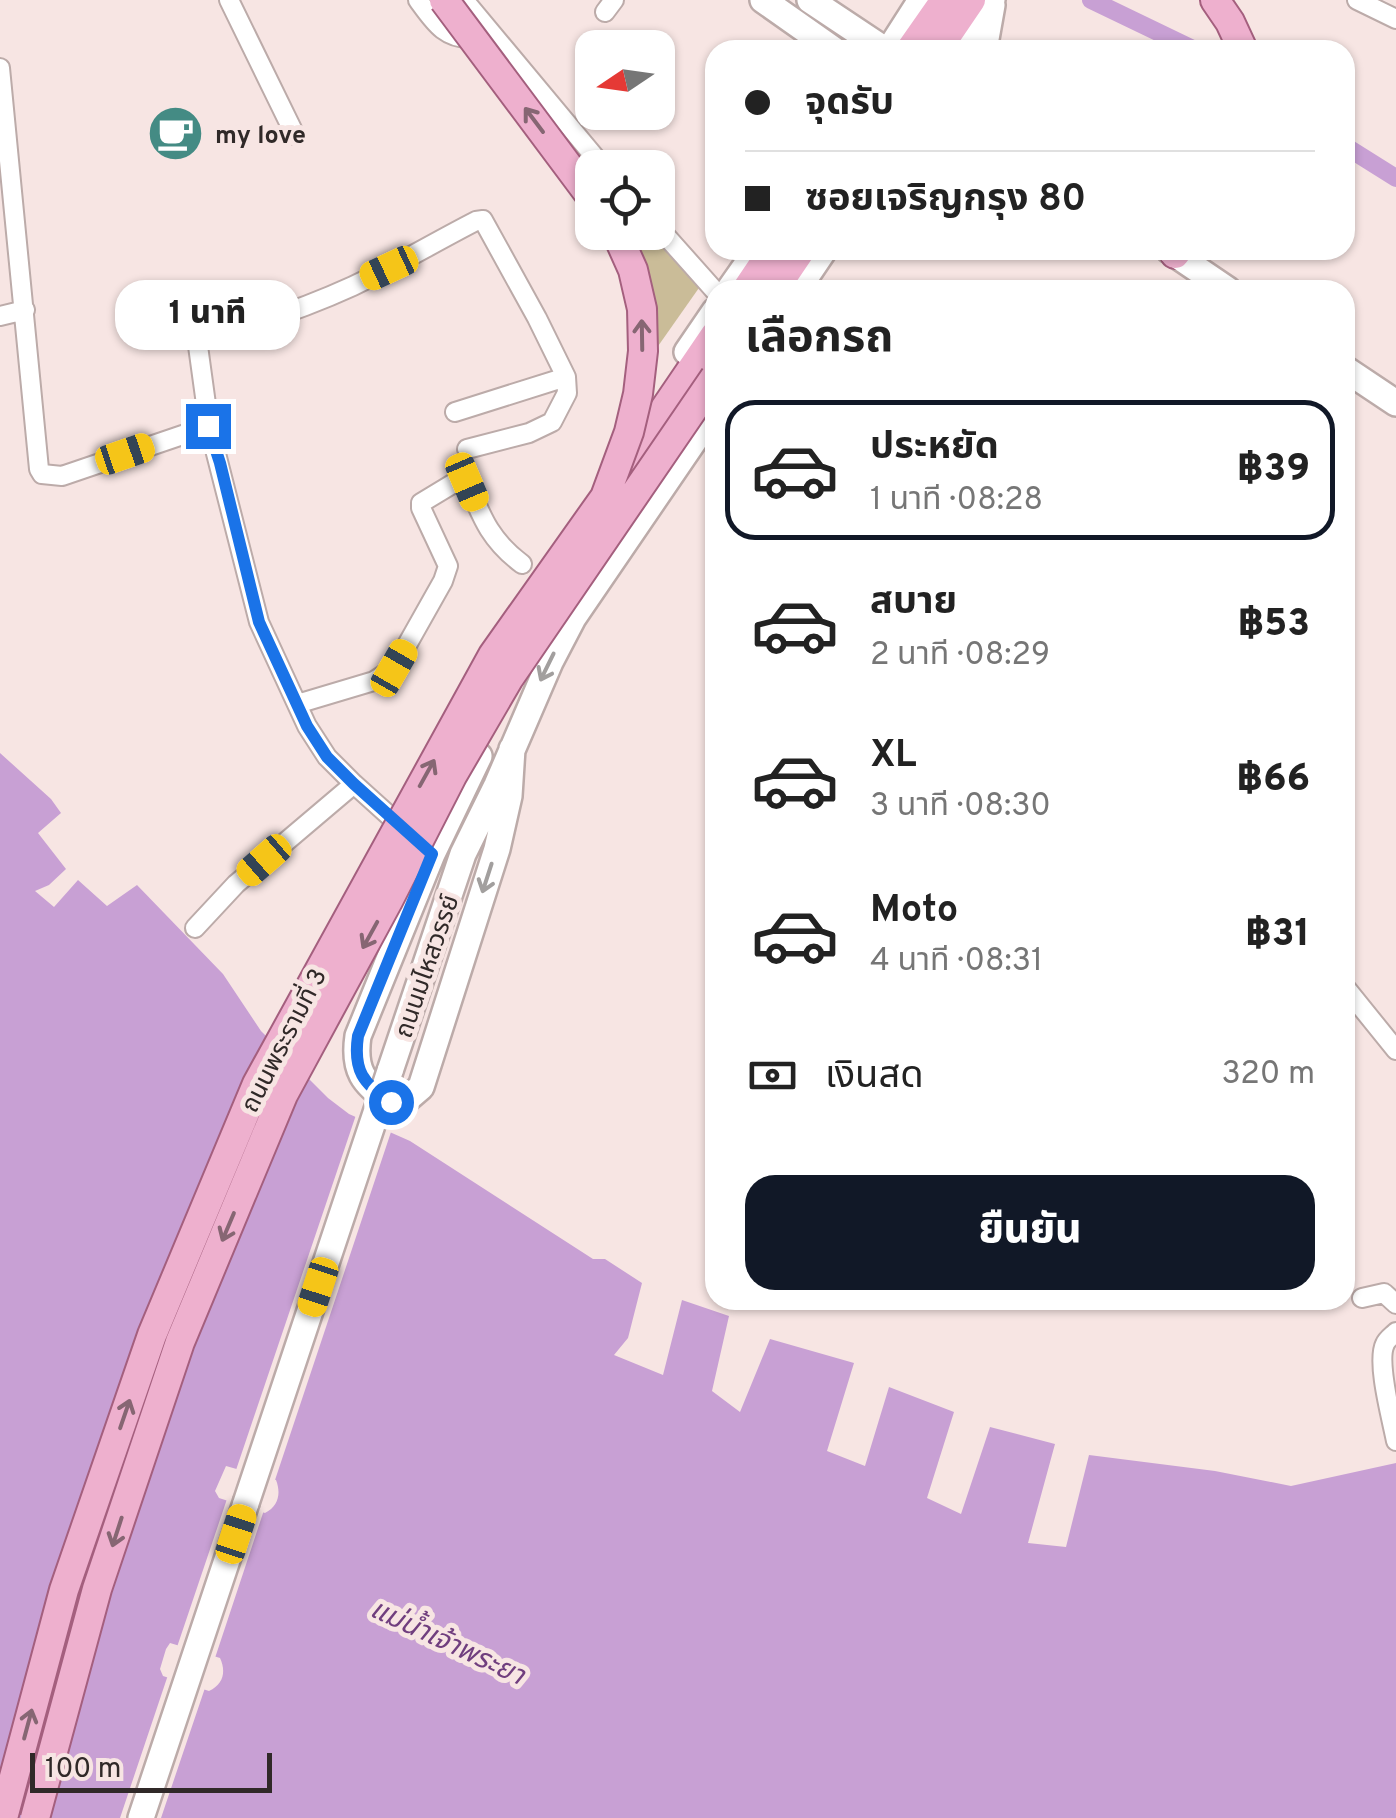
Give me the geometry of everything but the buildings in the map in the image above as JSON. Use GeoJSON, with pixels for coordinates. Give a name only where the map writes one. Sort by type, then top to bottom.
{"type":"FeatureCollection","features":[{"type":"Feature","properties":{"kind":"main road"},"geometry":{"type":"LineString","coordinates":[[444,0],[575,175]]}},
{"type":"Feature","properties":{"kind":"main road"},"geometry":{"type":"LineString","coordinates":[[763,0],[815,40]]}},
{"type":"Feature","properties":{"kind":"main road"},"geometry":{"type":"LineString","coordinates":[[810,0],[872,40]]}},
{"type":"Feature","properties":{"kind":"main road"},"geometry":{"type":"LineString","coordinates":[[894,40],[921,0]]}},
{"type":"Feature","properties":{"kind":"main road"},"geometry":{"type":"LineString","coordinates":[[962,40],[992,0]]}},
{"type":"Feature","properties":{"kind":"main road"},"geometry":{"type":"LineString","coordinates":[[986,40],[992,0]]}},
{"type":"Feature","properties":{"kind":"main road"},"geometry":{"type":"LineString","coordinates":[[1215,0],[1238,40]]}},
{"type":"Feature","properties":{"kind":"main road"},"geometry":{"type":"LineString","coordinates":[[922,40],[963,5]]}},
{"type":"Feature","properties":{"kind":"main road"},"geometry":{"type":"LineString","coordinates":[[944,40],[963,5]]}},
{"type":"Feature","properties":{"kind":"main road"},"geometry":{"type":"LineString","coordinates":[[605,497],[629,432],[643,351],[642,310],[624,250]]}},
{"type":"Feature","properties":{"kind":"main road"},"geometry":{"type":"LineString","coordinates":[[1185,260],[1211,280]]}},
{"type":"Feature","properties":{"kind":"main road","name":"ถนนมไหสวรรย์"},"geometry":{"type":"LineString","coordinates":[[463,854],[479,756],[528,620],[590,499],[705,326]]}},
{"type":"Feature","properties":{"kind":"main road","name":"ถนนพระรามที่ 3"},"geometry":{"type":"LineString","coordinates":[[3,1818],[64,1590],[152,1334],[256,1084],[493,655],[705,350]]}},
{"type":"Feature","properties":{"kind":"main road"},"geometry":{"type":"LineString","coordinates":[[1355,375],[1396,402]]}},
{"type":"Feature","properties":{"kind":"main road","name":"ถนนพระรามที่ 3"},"geometry":{"type":"LineString","coordinates":[[35,1818],[98,1590],[180,1342],[283,1095],[452,776],[509,678],[705,392]]}},
{"type":"Feature","properties":{"kind":"main road","name":"ถนนมไหสวรรย์"},"geometry":{"type":"LineString","coordinates":[[141,1818],[463,854],[570,622],[705,425]]}},
{"type":"Feature","properties":{"kind":"main road"},"geometry":{"type":"LineString","coordinates":[[479,756],[432,854],[358,1036],[355,1055],[359,1072],[372,1090],[391,1102],[407,1099],[421,1088],[497,849],[509,796],[512,749]]}},
{"type":"Feature","properties":{"kind":"street"},"geometry":{"type":"LineString","coordinates":[[230,0],[295,135]]}},
{"type":"Feature","properties":{"kind":"street"},"geometry":{"type":"LineString","coordinates":[[418,0],[450,36],[474,38],[488,30]]}},
{"type":"Feature","properties":{"kind":"street"},"geometry":{"type":"LineString","coordinates":[[464,0],[589,150]]}},
{"type":"Feature","properties":{"kind":"street"},"geometry":{"type":"LineString","coordinates":[[1357,0],[1396,18]]}},
{"type":"Feature","properties":{"kind":"street"},"geometry":{"type":"LineString","coordinates":[[0,68],[39,469],[42,474],[62,476],[208,426]]}},
{"type":"Feature","properties":{"kind":"street"},"geometry":{"type":"LineString","coordinates":[[432,854],[327,757],[307,726],[262,632],[208,426],[200,340],[243,328],[360,282],[483,220],[566,377],[568,393],[552,422],[528,433],[467,448]]}},
{"type":"Feature","properties":{"kind":"street"},"geometry":{"type":"LineString","coordinates":[[675,246],[705,280]]}},
{"type":"Feature","properties":{"kind":"street"},"geometry":{"type":"LineString","coordinates":[[0,316],[25,310]]}},
{"type":"Feature","properties":{"kind":"street"},"geometry":{"type":"LineString","coordinates":[[454,412],[566,377]]}},
{"type":"Feature","properties":{"kind":"street"},"geometry":{"type":"LineString","coordinates":[[297,704],[374,681],[394,668],[443,582],[448,566],[420,503],[456,482],[467,482],[489,532],[503,550],[522,564]]}},
{"type":"Feature","properties":{"kind":"street"},"geometry":{"type":"LineString","coordinates":[[195,928],[236,884],[354,784]]}},
{"type":"Feature","properties":{"kind":"street"},"geometry":{"type":"LineString","coordinates":[[1355,999],[1396,1050]]}},
{"type":"Feature","properties":{"kind":"street"},"geometry":{"type":"LineString","coordinates":[[1355,1012],[1362,1007]]}},
{"type":"Feature","properties":{"kind":"street"},"geometry":{"type":"LineString","coordinates":[[1362,1298],[1384,1294],[1396,1304]]}},
{"type":"Feature","properties":{"kind":"street"},"geometry":{"type":"LineString","coordinates":[[1396,1332],[1384,1344],[1382,1359],[1396,1442]]}},
{"type":"Feature","properties":{"kind":"shaded area"},"geometry":{"type":"Polygon","coordinates":[[[618,250],[670,250],[701,285],[656,349],[618,250]]]}},
{"type":"Feature","properties":{"kind":"water","name":"แม่น้ำเจ้าพระยา"},"geometry":{"type":"Polygon","coordinates":[[[0,753],[61,813],[38,833],[66,869],[49,885],[35,891],[54,907],[78,880],[107,906],[137,885],[223,974],[261,1031],[328,1098],[349,1114],[410,1141],[593,1259],[605,1259],[642,1283],[628,1338],[614,1355],[663,1375],[682,1300],[729,1316],[712,1391],[740,1412],[770,1339],[854,1363],[827,1451],[865,1466],[889,1387],[954,1412],[927,1498],[961,1514],[990,1427],[1055,1444],[1028,1543],[1066,1547],[1089,1455],[1215,1471],[1291,1486],[1396,1463],[1396,1818],[0,1818],[0,753]],[[226,1466],[215,1491],[219,1498],[265,1513],[276,1503],[276,1480],[226,1466]],[[170,1643],[160,1669],[163,1676],[209,1691],[221,1681],[220,1658],[170,1643]]]}},
{"type":"Feature","properties":{"kind":"pier"},"geometry":{"type":"Polygon","coordinates":[[[357,1112],[392,1129],[273,1486],[235,1473],[357,1112]]]}},
{"type":"Feature","properties":{"kind":"pier"},"geometry":{"type":"Polygon","coordinates":[[[228,1496],[265,1507],[214,1661],[176,1650],[228,1496]]]}},
{"type":"Feature","properties":{"kind":"pier"},"geometry":{"type":"Polygon","coordinates":[[[169,1672],[206,1685],[161,1818],[120,1818],[169,1672]]]}},
{"type":"Feature","properties":{"kind":"waterway"},"geometry":{"type":"LineString","coordinates":[[1091,0],[1174,40]]}},
{"type":"Feature","properties":{"kind":"waterway"},"geometry":{"type":"LineString","coordinates":[[1355,152],[1396,178]]}},
{"type":"Feature","properties":{"kind":"place","name":"my love"},"geometry":{"type":"Point","coordinates":[176,134]}},
{"type":"Feature","properties":{"kind":"route"},"geometry":{"type":"LineString","coordinates":[[208,426],[262,632],[307,726],[327,757],[432,854],[358,1036],[355,1055],[359,1072],[372,1090],[391,1102]]}}]}
